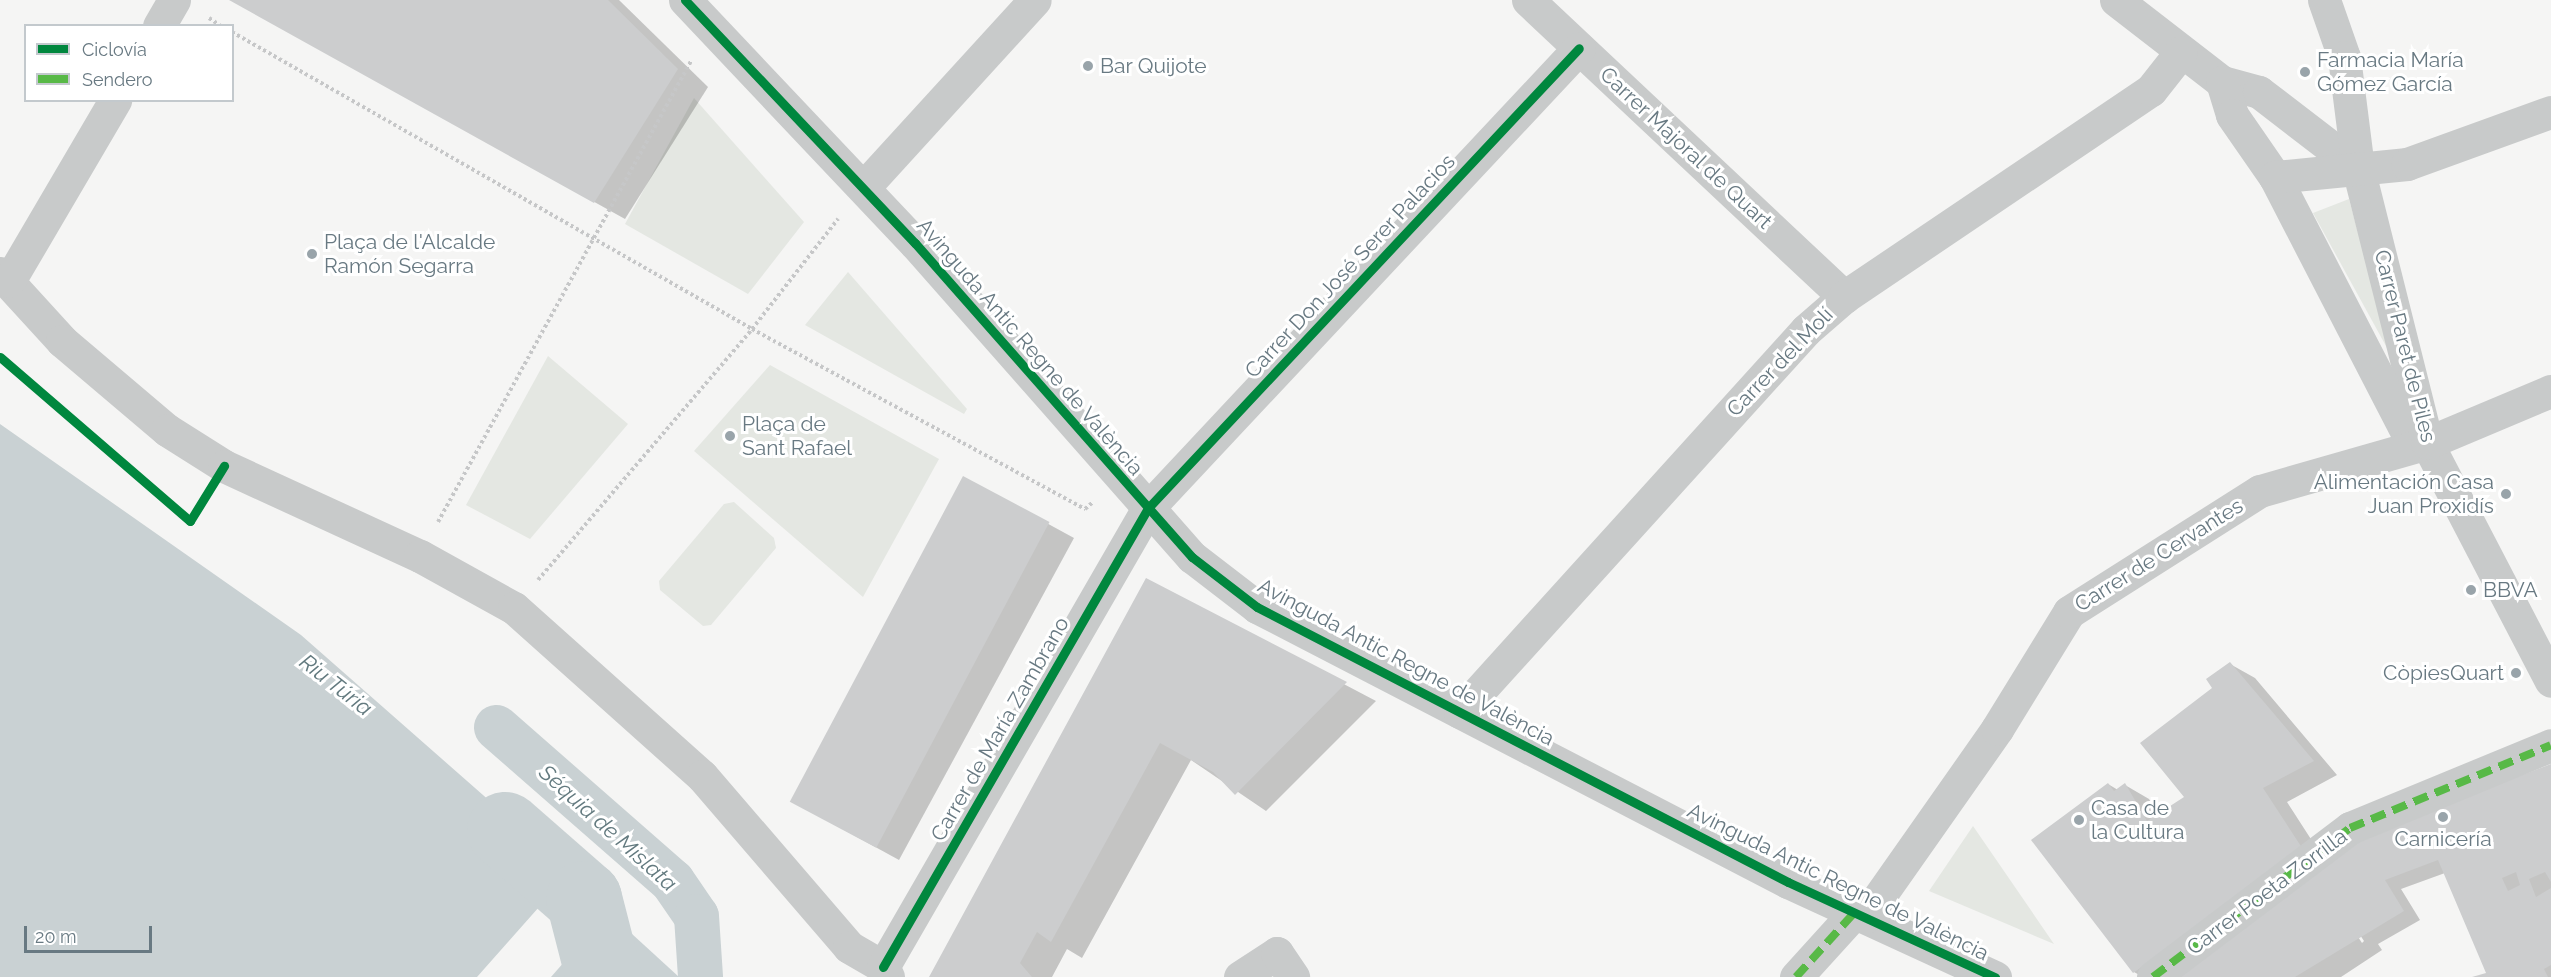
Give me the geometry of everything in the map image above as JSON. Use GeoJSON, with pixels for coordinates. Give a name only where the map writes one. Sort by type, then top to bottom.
{"type":"FeatureCollection","features":[{"type":"Feature","properties":{"kind":"street"},"geometry":{"type":"LineString","coordinates":[[160,24],[174,0]]}},
{"type":"Feature","properties":{"kind":"street","name":"Avinguda Antic Regne de València"},"geometry":{"type":"LineString","coordinates":[[685,0],[864,187],[1192,557],[1257,607],[1860,915],[1995,977]]}},
{"type":"Feature","properties":{"kind":"street"},"geometry":{"type":"LineString","coordinates":[[864,187],[1035,0]]}},
{"type":"Feature","properties":{"kind":"street","name":"Carrer Majoral de Quart"},"geometry":{"type":"LineString","coordinates":[[1528,0],[1844,297]]}},
{"type":"Feature","properties":{"kind":"street"},"geometry":{"type":"LineString","coordinates":[[2116,0],[2222,82],[2259,92],[2358,168]]}},
{"type":"Feature","properties":{"kind":"street","name":"Carrer Paret de Piles"},"geometry":{"type":"LineString","coordinates":[[2324,0],[2343,57],[2358,168],[2421,445]]}},
{"type":"Feature","properties":{"kind":"street","name":"Carrer Don José Serer Palacios"},"geometry":{"type":"LineString","coordinates":[[1148,508],[1579,48]]}},
{"type":"Feature","properties":{"kind":"street","name":"Carrer del Molí"},"geometry":{"type":"LineString","coordinates":[[1460,712],[1806,330],[1844,297],[2151,90],[2181,52]]}},
{"type":"Feature","properties":{"kind":"street","name":"Carrer Paret de Piles"},"geometry":{"type":"LineString","coordinates":[[2222,82],[2232,115],[2275,177],[2550,676]]}},
{"type":"Feature","properties":{"kind":"street"},"geometry":{"type":"LineString","coordinates":[[114,102],[4,277],[62,341],[166,430],[224,465],[420,556],[514,608],[702,776],[849,947],[886,972]]}},
{"type":"Feature","properties":{"kind":"street"},"geometry":{"type":"LineString","coordinates":[[2275,177],[2407,164],[2551,112]]}},
{"type":"Feature","properties":{"kind":"street","name":"Carrer de Cervantes"},"geometry":{"type":"LineString","coordinates":[[1796,977],[1860,915],[1997,729],[2069,612],[2260,491],[2421,445],[2551,391]]}},
{"type":"Feature","properties":{"kind":"street","name":"Carrer de María Zambrano"},"geometry":{"type":"LineString","coordinates":[[886,972],[1148,508]]}},
{"type":"Feature","properties":{"kind":"street","name":"Carrer Poeta Zorrilla"},"geometry":{"type":"LineString","coordinates":[[2153,977],[2350,828],[2551,744]]}},
{"type":"Feature","properties":{"kind":"street"},"geometry":{"type":"LineString","coordinates":[[1240,977],[1277,953],[1293,977]]}},
{"type":"Feature","properties":{"kind":"path"},"geometry":{"type":"LineString","coordinates":[[420,556],[592,238],[711,27]]}},
{"type":"Feature","properties":{"kind":"path"},"geometry":{"type":"LineString","coordinates":[[234,33],[752,329],[1085,509],[1121,478]]}},
{"type":"Feature","properties":{"kind":"path"},"geometry":{"type":"LineString","coordinates":[[514,608],[752,329],[864,187]]}},
{"type":"Feature","properties":{"kind":"path"},"geometry":{"type":"LineString","coordinates":[[0,357],[190,521],[224,465]]}},
{"type":"Feature","properties":{"kind":"shaded area"},"geometry":{"type":"Polygon","coordinates":[[[694,98],[804,222],[748,294],[625,224],[694,98]]]}},
{"type":"Feature","properties":{"kind":"shaded area"},"geometry":{"type":"Polygon","coordinates":[[[2349,199],[2392,357],[2313,213],[2349,199]]]}},
{"type":"Feature","properties":{"kind":"shaded area"},"geometry":{"type":"Polygon","coordinates":[[[848,272],[967,409],[964,414],[805,325],[848,272]]]}},
{"type":"Feature","properties":{"kind":"shaded area"},"geometry":{"type":"Polygon","coordinates":[[[548,356],[628,424],[530,539],[466,505],[548,356]]]}},
{"type":"Feature","properties":{"kind":"shaded area"},"geometry":{"type":"Polygon","coordinates":[[[770,365],[939,459],[863,597],[694,451],[770,365]]]}},
{"type":"Feature","properties":{"kind":"shaded area"},"geometry":{"type":"Polygon","coordinates":[[[734,502],[774,538],[776,548],[711,625],[703,626],[660,590],[659,581],[724,504],[734,502]]]}},
{"type":"Feature","properties":{"kind":"shaded area"},"geometry":{"type":"Polygon","coordinates":[[[1973,826],[2054,944],[1929,891],[1973,826]]]}},
{"type":"Feature","properties":{"kind":"water"},"geometry":{"type":"Polygon","coordinates":[[[0,424],[301,635],[591,890],[578,908],[545,882],[539,891],[547,898],[477,977],[0,977],[0,424]]]}},
{"type":"Feature","properties":{"kind":"water"},"geometry":{"type":"Polygon","coordinates":[[[608,912],[679,977],[551,977],[608,912]]]}},
{"type":"Feature","properties":{"kind":"building"},"geometry":{"type":"Polygon","coordinates":[[[229,0],[608,0],[678,69],[594,203],[229,0]]]}},
{"type":"Feature","properties":{"kind":"building"},"geometry":{"type":"Polygon","coordinates":[[[963,476],[1050,522],[876,848],[790,802],[963,476]]]}},
{"type":"Feature","properties":{"kind":"building"},"geometry":{"type":"Polygon","coordinates":[[[1146,578],[1347,682],[1235,795],[1213,772],[1160,743],[1051,942],[1037,932],[1020,963],[1032,977],[929,977],[1146,578]]]}},
{"type":"Feature","properties":{"kind":"building"},"geometry":{"type":"Polygon","coordinates":[[[2230,662],[2314,761],[2263,788],[2306,854],[2133,973],[2031,840],[2108,783],[2114,791],[2125,783],[2147,821],[2184,797],[2140,743],[2212,688],[2206,679],[2230,662]]]}},
{"type":"Feature","properties":{"kind":"building"},"geometry":{"type":"Polygon","coordinates":[[[2551,764],[2551,882],[2545,872],[2529,879],[2536,897],[2551,888],[2551,965],[2544,969],[2548,977],[2472,977],[2486,973],[2438,860],[2385,880],[2404,911],[2295,977],[2165,977],[2370,833],[2551,764]],[[2516,872],[2502,878],[2508,891],[2520,885],[2516,872]]]}},
{"type":"Feature","properties":{"kind":"waterway","name":"Séquia de Mislata"},"geometry":{"type":"LineString","coordinates":[[496,727],[672,881],[696,916],[700,977]]}},
{"type":"Feature","properties":{"kind":"waterway","name":"Riu Túria"},"geometry":{"type":"LineString","coordinates":[[505,830],[584,899],[604,977]]}},
{"type":"Feature","properties":{"kind":"marked path"},"geometry":{"type":"LineString","coordinates":[[2153,977],[2350,828],[2551,745]]}},
{"type":"Feature","properties":{"kind":"marked path"},"geometry":{"type":"LineString","coordinates":[[1796,977],[1855,912]]}},
{"type":"Feature","properties":{"kind":"cycle path"},"geometry":{"type":"LineString","coordinates":[[685,0],[915,243],[1192,557],[1257,607],[1788,882],[1995,977]]}},
{"type":"Feature","properties":{"kind":"cycle path"},"geometry":{"type":"LineString","coordinates":[[883,967],[1148,508],[1579,48]]}},
{"type":"Feature","properties":{"kind":"cycle path"},"geometry":{"type":"LineString","coordinates":[[0,357],[190,521],[224,466]]}},
{"type":"Feature","properties":{"kind":"place","name":"Bar Quijote"},"geometry":{"type":"Point","coordinates":[1088,66]}},
{"type":"Feature","properties":{"kind":"place","name":"Farmacia María Gómez García"},"geometry":{"type":"Point","coordinates":[2305,72]}},
{"type":"Feature","properties":{"kind":"place","name":"Plaça de l'Alcalde Ramón Segarra"},"geometry":{"type":"Point","coordinates":[312,254]}},
{"type":"Feature","properties":{"kind":"place","name":"Plaça de Sant Rafael"},"geometry":{"type":"Point","coordinates":[730,436]}},
{"type":"Feature","properties":{"kind":"place","name":"Alimentación Casa Juan Proxidís"},"geometry":{"type":"Point","coordinates":[2506,494]}},
{"type":"Feature","properties":{"kind":"place","name":"BBVA"},"geometry":{"type":"Point","coordinates":[2471,590]}},
{"type":"Feature","properties":{"kind":"place","name":"CòpiesQuart"},"geometry":{"type":"Point","coordinates":[2516,673]}},
{"type":"Feature","properties":{"kind":"place","name":"Carnicería"},"geometry":{"type":"Point","coordinates":[2443,817]}},
{"type":"Feature","properties":{"kind":"place","name":"Casa de la Cultura"},"geometry":{"type":"Point","coordinates":[2079,820]}}]}
